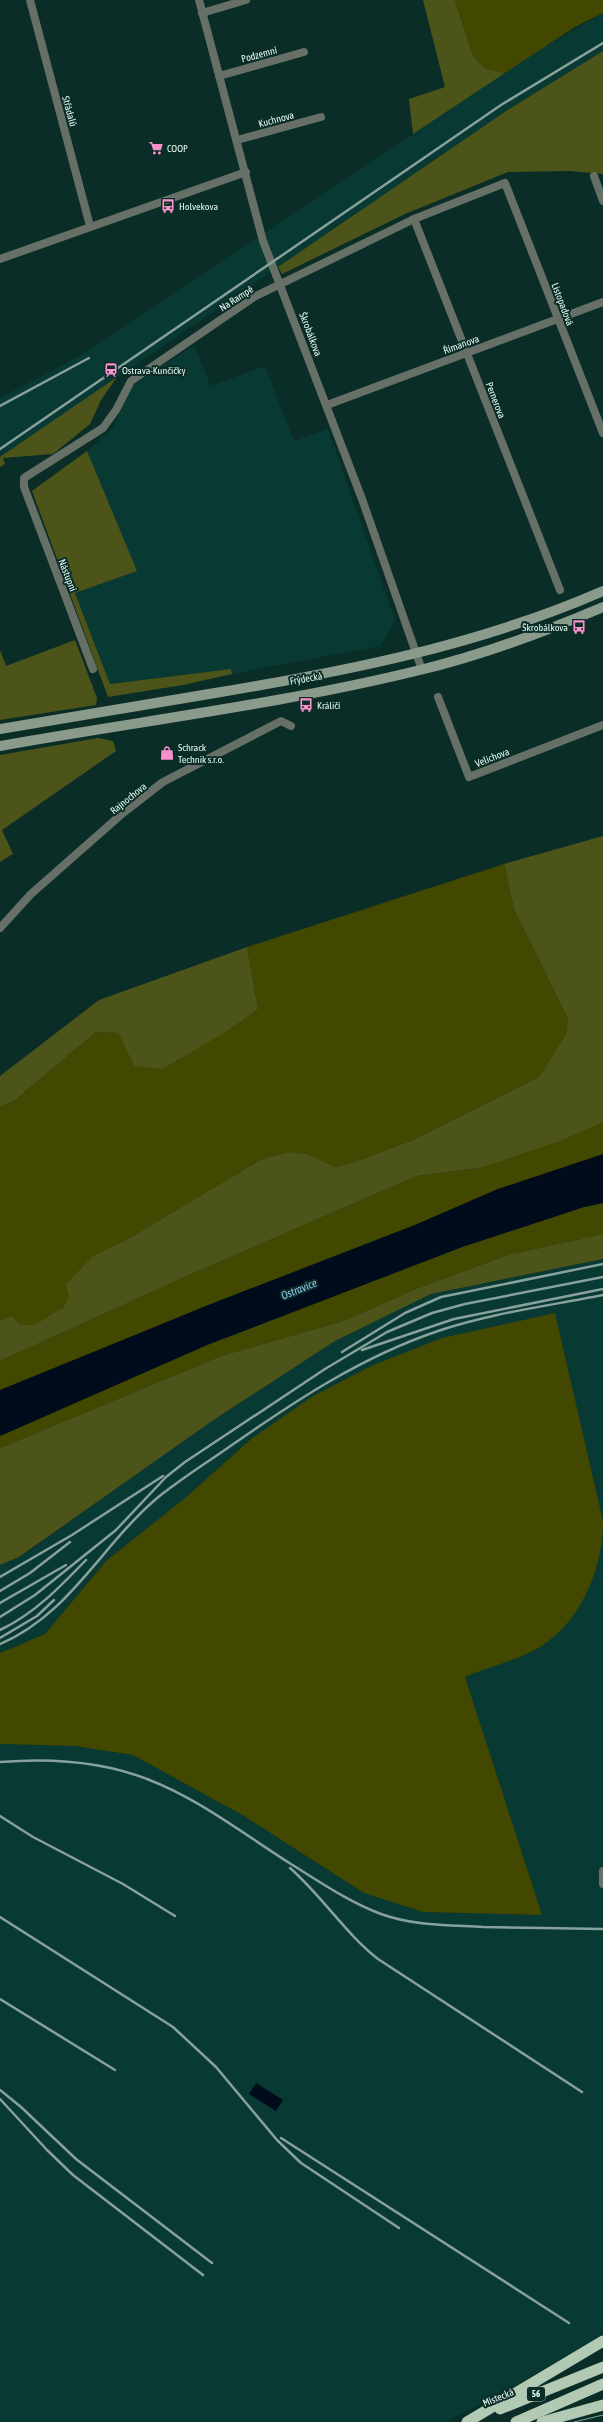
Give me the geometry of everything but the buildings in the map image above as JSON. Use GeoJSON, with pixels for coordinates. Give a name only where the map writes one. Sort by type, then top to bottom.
{"type":"FeatureCollection","features":[{"type":"Feature","properties":{"kind":"highway"},"geometry":{"type":"LineString","coordinates":[[468,2422],[603,2341]]}},
{"type":"Feature","properties":{"kind":"highway","name":"Místecká"},"geometry":{"type":"LineString","coordinates":[[468,2422],[603,2367]]}},
{"type":"Feature","properties":{"kind":"highway","name":"56"},"geometry":{"type":"LineString","coordinates":[[516,2422],[603,2384]]}},
{"type":"Feature","properties":{"kind":"highway"},"geometry":{"type":"LineString","coordinates":[[542,2422],[603,2405]]}},
{"type":"Feature","properties":{"kind":"main road","name":"Frýdecká"},"geometry":{"type":"LineString","coordinates":[[0,729],[330,674],[417,654],[522,622],[603,591]]}},
{"type":"Feature","properties":{"kind":"main road","name":"Frýdecká"},"geometry":{"type":"LineString","coordinates":[[0,746],[336,689],[422,670],[492,649],[603,607]]}},
{"type":"Feature","properties":{"kind":"street","name":"Střádalů"},"geometry":{"type":"LineString","coordinates":[[30,0],[90,226]]}},
{"type":"Feature","properties":{"kind":"street","name":"Škrobálkova"},"geometry":{"type":"LineString","coordinates":[[199,0],[263,240],[281,283],[327,405],[422,670]]}},
{"type":"Feature","properties":{"kind":"street"},"geometry":{"type":"LineString","coordinates":[[202,13],[246,0]]}},
{"type":"Feature","properties":{"kind":"street","name":"Podzemní"},"geometry":{"type":"LineString","coordinates":[[219,76],[304,52]]}},
{"type":"Feature","properties":{"kind":"street","name":"Kuchnova"},"geometry":{"type":"LineString","coordinates":[[237,140],[321,117]]}},
{"type":"Feature","properties":{"kind":"street"},"geometry":{"type":"LineString","coordinates":[[0,259],[246,172]]}},
{"type":"Feature","properties":{"kind":"street"},"geometry":{"type":"LineString","coordinates":[[594,176],[603,201]]}},
{"type":"Feature","properties":{"kind":"street","name":"Na Rampě"},"geometry":{"type":"LineString","coordinates":[[24,487],[24,478],[103,428],[116,410],[131,380],[254,297],[414,219],[505,183]]}},
{"type":"Feature","properties":{"kind":"street","name":"Listopadová"},"geometry":{"type":"LineString","coordinates":[[505,183],[603,433]]}},
{"type":"Feature","properties":{"kind":"street","name":"Pernerova"},"geometry":{"type":"LineString","coordinates":[[414,219],[560,590]]}},
{"type":"Feature","properties":{"kind":"street","name":"Římanova"},"geometry":{"type":"LineString","coordinates":[[327,405],[603,302]]}},
{"type":"Feature","properties":{"kind":"street","name":"Nástupní"},"geometry":{"type":"LineString","coordinates":[[24,487],[93,669]]}},
{"type":"Feature","properties":{"kind":"street","name":"Velichova"},"geometry":{"type":"LineString","coordinates":[[438,697],[469,777],[603,725]]}},
{"type":"Feature","properties":{"kind":"street","name":"Rajnochova"},"geometry":{"type":"LineString","coordinates":[[0,928],[31,894],[123,813],[163,782],[281,721],[291,726]]}},
{"type":"Feature","properties":{"kind":"street"},"geometry":{"type":"LineString","coordinates":[[603,1871],[601,1876],[603,1884]]}},
{"type":"Feature","properties":{"kind":"shaded area"},"geometry":{"type":"Polygon","coordinates":[[[603,13],[603,51],[506,111],[0,458],[0,398],[90,350],[541,49],[603,13]]]}},
{"type":"Feature","properties":{"kind":"shaded area"},"geometry":{"type":"Polygon","coordinates":[[[194,345],[211,386],[265,366],[294,441],[328,429],[395,620],[381,646],[232,674],[231,669],[110,684],[75,593],[136,571],[87,451],[112,429],[131,387],[194,345]]]}},
{"type":"Feature","properties":{"kind":"shaded area"},"geometry":{"type":"Polygon","coordinates":[[[603,1259],[603,2334],[501,2394],[445,2422],[0,2422],[0,1744],[74,1746],[133,1755],[244,1816],[364,1893],[423,1912],[542,1915],[251,1439],[185,1498],[106,1561],[45,1634],[0,1653],[0,1565],[20,1557],[215,1419],[335,1341],[431,1294],[603,1259]]]}},
{"type":"Feature","properties":{"kind":"green space"},"geometry":{"type":"Polygon","coordinates":[[[423,0],[455,0],[473,56],[486,69],[505,73],[413,134],[409,99],[445,87],[423,0]]]}},
{"type":"Feature","properties":{"kind":"green space"},"geometry":{"type":"Polygon","coordinates":[[[455,0],[603,0],[603,13],[575,27],[505,73],[486,69],[473,56],[455,0]]]}},
{"type":"Feature","properties":{"kind":"green space"},"geometry":{"type":"Polygon","coordinates":[[[603,51],[603,174],[570,171],[508,172],[405,214],[282,274],[278,267],[506,111],[603,51]]]}},
{"type":"Feature","properties":{"kind":"green space"},"geometry":{"type":"Polygon","coordinates":[[[117,377],[101,400],[90,424],[53,454],[3,458],[5,464],[0,467],[0,457],[117,377]]]}},
{"type":"Feature","properties":{"kind":"green space"},"geometry":{"type":"Polygon","coordinates":[[[87,451],[137,571],[75,593],[110,684],[231,669],[232,674],[183,685],[108,697],[32,491],[87,451]]]}},
{"type":"Feature","properties":{"kind":"green space"},"geometry":{"type":"Polygon","coordinates":[[[75,640],[97,698],[96,705],[0,720],[0,650],[6,666],[75,640]]]}},
{"type":"Feature","properties":{"kind":"green space"},"geometry":{"type":"Polygon","coordinates":[[[98,738],[113,741],[116,751],[2,830],[13,854],[0,862],[0,755],[98,738]]]}},
{"type":"Feature","properties":{"kind":"green space"},"geometry":{"type":"Polygon","coordinates":[[[603,836],[603,1122],[560,1141],[480,1168],[417,1176],[196,1272],[0,1361],[0,1321],[11,1315],[21,1325],[34,1325],[64,1307],[69,1297],[66,1284],[94,1255],[126,1240],[262,1159],[290,1152],[308,1154],[335,1167],[352,1163],[413,1140],[539,1077],[566,1034],[568,1019],[514,909],[504,864],[603,836]]]}},
{"type":"Feature","properties":{"kind":"green space"},"geometry":{"type":"Polygon","coordinates":[[[504,864],[514,909],[568,1019],[566,1034],[539,1077],[413,1140],[352,1163],[335,1167],[308,1154],[290,1152],[262,1159],[126,1240],[94,1255],[65,1307],[34,1325],[21,1325],[11,1315],[0,1321],[0,1107],[14,1101],[96,1032],[118,1033],[134,1066],[258,1009],[247,947],[504,864]]]}},
{"type":"Feature","properties":{"kind":"green space"},"geometry":{"type":"Polygon","coordinates":[[[247,947],[258,1009],[224,1033],[162,1069],[134,1066],[118,1033],[96,1032],[14,1101],[0,1107],[0,1076],[99,1000],[247,947]]]}},
{"type":"Feature","properties":{"kind":"green space"},"geometry":{"type":"Polygon","coordinates":[[[603,1121],[603,1155],[498,1189],[415,1225],[206,1306],[0,1392],[0,1361],[196,1272],[417,1176],[480,1168],[603,1121]]]}},
{"type":"Feature","properties":{"kind":"green space"},"geometry":{"type":"Polygon","coordinates":[[[603,1203],[603,1234],[508,1255],[418,1288],[343,1321],[221,1356],[0,1448],[0,1436],[207,1345],[462,1247],[584,1207],[603,1203]]]}},
{"type":"Feature","properties":{"kind":"green space"},"geometry":{"type":"Polygon","coordinates":[[[603,1234],[603,1259],[431,1294],[335,1341],[215,1419],[19,1557],[0,1565],[0,1448],[221,1356],[343,1321],[418,1288],[508,1255],[603,1234]]]}},
{"type":"Feature","properties":{"kind":"green space"},"geometry":{"type":"Polygon","coordinates":[[[555,1313],[603,1521],[599,1557],[594,1575],[578,1609],[554,1636],[531,1652],[465,1677],[542,1915],[423,1912],[364,1893],[244,1816],[133,1755],[74,1746],[0,1744],[0,1653],[45,1634],[106,1561],[185,1498],[251,1439],[313,1396],[371,1366],[442,1338],[555,1313]]]}},
{"type":"Feature","properties":{"kind":"water","name":"Ostravice"},"geometry":{"type":"Polygon","coordinates":[[[603,1154],[603,1203],[584,1207],[462,1247],[207,1345],[0,1436],[0,1390],[206,1306],[415,1225],[498,1189],[603,1154]]]}},
{"type":"Feature","properties":{"kind":"water"},"geometry":{"type":"Polygon","coordinates":[[[256,2083],[283,2100],[276,2111],[249,2094],[256,2083]]]}},
{"type":"Feature","properties":{"kind":"tram line"},"geometry":{"type":"LineString","coordinates":[[574,2422],[603,2415]]}},
{"type":"Feature","properties":{"kind":"railway"},"geometry":{"type":"LineString","coordinates":[[0,449],[501,105],[603,43]]}},
{"type":"Feature","properties":{"kind":"railway"},"geometry":{"type":"LineString","coordinates":[[0,406],[89,358]]}},
{"type":"Feature","properties":{"kind":"railway"},"geometry":{"type":"LineString","coordinates":[[342,1352],[405,1313],[441,1297],[603,1264]]}},
{"type":"Feature","properties":{"kind":"railway"},"geometry":{"type":"LineString","coordinates":[[0,1617],[35,1595],[116,1530],[166,1477],[185,1462],[325,1369],[387,1332],[432,1313],[465,1304],[603,1277]]}},
{"type":"Feature","properties":{"kind":"railway"},"geometry":{"type":"LineString","coordinates":[[362,1350],[454,1319],[603,1289]]}},
{"type":"Feature","properties":{"kind":"railway"},"geometry":{"type":"LineString","coordinates":[[0,1644],[24,1631],[46,1616],[65,1598],[118,1537],[156,1499],[192,1472],[279,1413],[329,1382],[382,1354],[438,1331],[478,1319],[603,1295]]}},
{"type":"Feature","properties":{"kind":"railway"},"geometry":{"type":"LineString","coordinates":[[0,1577],[72,1535],[163,1476]]}},
{"type":"Feature","properties":{"kind":"railway"},"geometry":{"type":"LineString","coordinates":[[0,1591],[30,1573],[70,1542]]}},
{"type":"Feature","properties":{"kind":"railway"},"geometry":{"type":"LineString","coordinates":[[0,1630],[12,1624],[35,1608],[56,1590],[86,1560]]}},
{"type":"Feature","properties":{"kind":"railway"},"geometry":{"type":"LineString","coordinates":[[0,1603],[66,1565]]}},
{"type":"Feature","properties":{"kind":"railway"},"geometry":{"type":"LineString","coordinates":[[0,1638],[37,1616],[54,1600]]}},
{"type":"Feature","properties":{"kind":"railway"},"geometry":{"type":"LineString","coordinates":[[0,1762],[37,1760],[75,1762],[112,1768],[147,1779],[185,1796],[346,1898],[393,1918],[419,1923],[444,1925],[603,1929]]}},
{"type":"Feature","properties":{"kind":"railway"},"geometry":{"type":"LineString","coordinates":[[0,1816],[33,1837],[123,1884],[175,1916]]}},
{"type":"Feature","properties":{"kind":"railway"},"geometry":{"type":"LineString","coordinates":[[290,1868],[313,1890],[355,1938],[378,1959],[582,2092]]}},
{"type":"Feature","properties":{"kind":"railway"},"geometry":{"type":"LineString","coordinates":[[0,1917],[173,2027],[216,2067],[277,2140],[301,2163],[399,2228]]}},
{"type":"Feature","properties":{"kind":"railway"},"geometry":{"type":"LineString","coordinates":[[0,1999],[115,2070]]}},
{"type":"Feature","properties":{"kind":"railway"},"geometry":{"type":"LineString","coordinates":[[0,2090],[21,2107],[76,2159],[212,2263]]}},
{"type":"Feature","properties":{"kind":"railway"},"geometry":{"type":"LineString","coordinates":[[0,2099],[47,2150],[73,2175],[203,2275]]}},
{"type":"Feature","properties":{"kind":"railway"},"geometry":{"type":"LineString","coordinates":[[281,2138],[569,2323]]}},
{"type":"Feature","properties":{"kind":"place","name":"COOP"},"geometry":{"type":"Point","coordinates":[156,148]}},
{"type":"Feature","properties":{"kind":"place","name":"Holvekova"},"geometry":{"type":"Point","coordinates":[168,206]}},
{"type":"Feature","properties":{"kind":"place","name":"Ostrava-Kunčičky"},"geometry":{"type":"Point","coordinates":[111,370]}},
{"type":"Feature","properties":{"kind":"place","name":"Škrobálkova"},"geometry":{"type":"Point","coordinates":[579,627]}},
{"type":"Feature","properties":{"kind":"place","name":"Králičí"},"geometry":{"type":"Point","coordinates":[306,705]}},
{"type":"Feature","properties":{"kind":"place","name":"Schrack Technik s.r.o."},"geometry":{"type":"Point","coordinates":[167,753]}}]}
